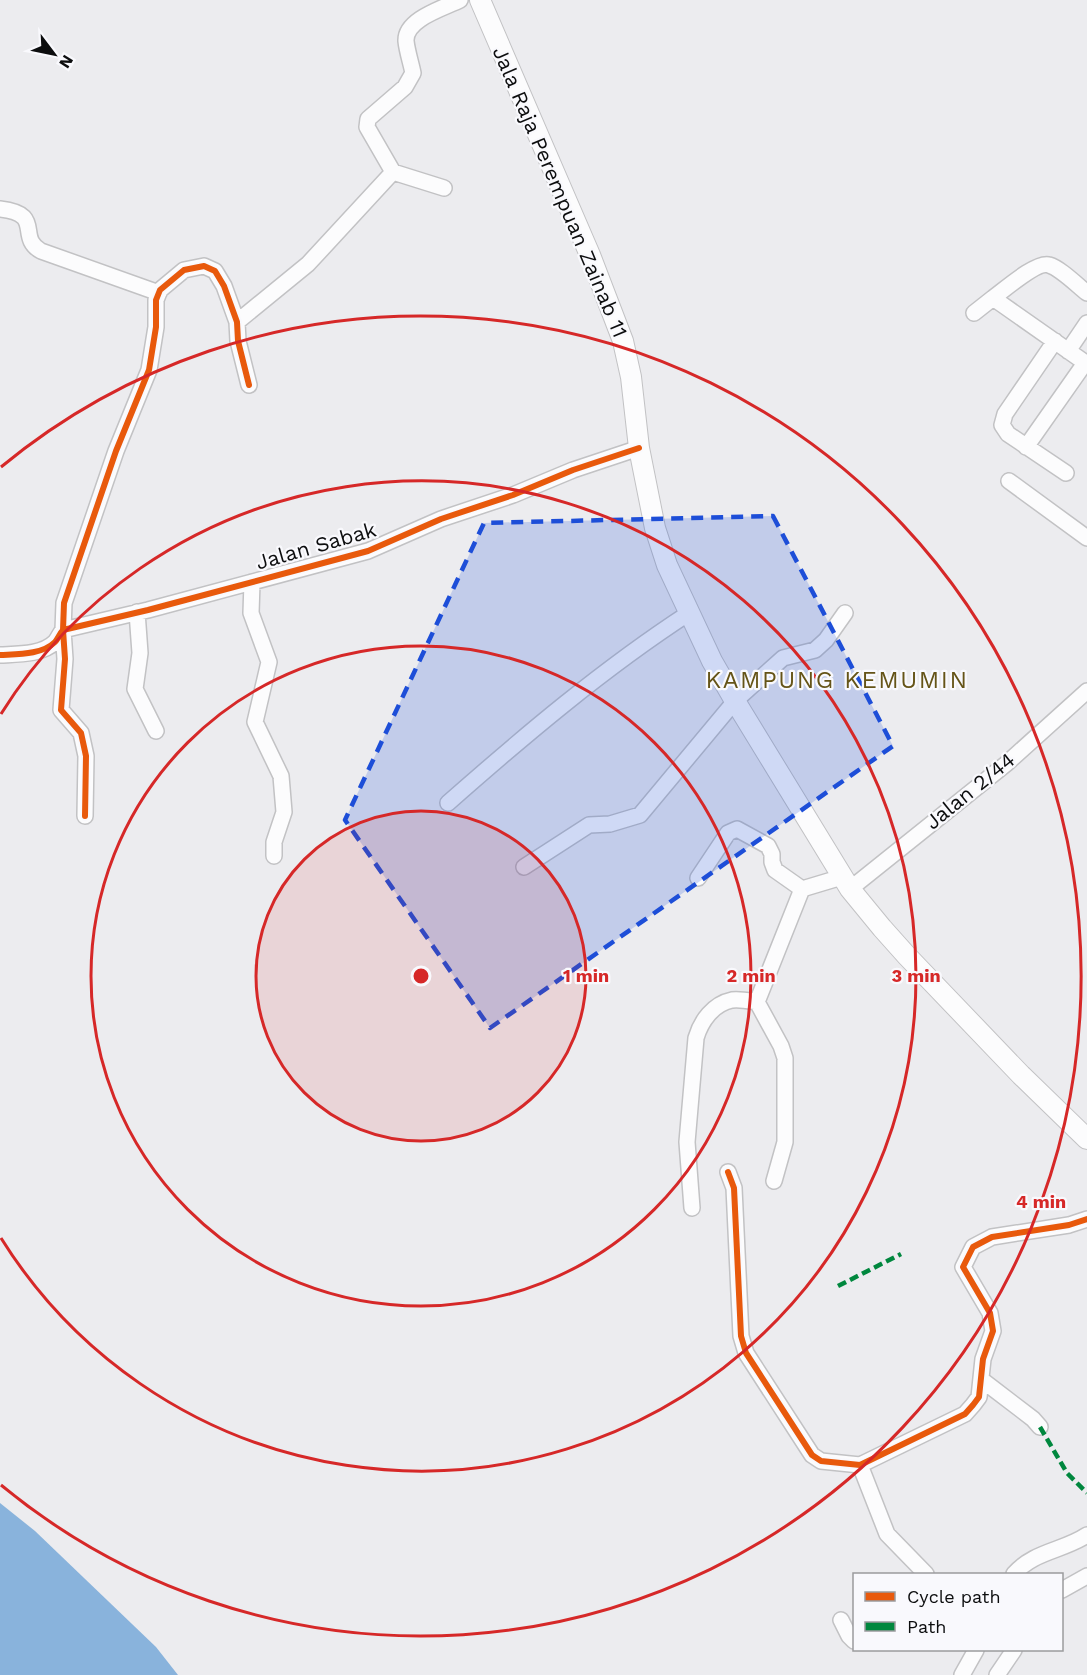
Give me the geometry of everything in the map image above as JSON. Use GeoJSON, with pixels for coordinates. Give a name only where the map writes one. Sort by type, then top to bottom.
{"type":"FeatureCollection","features":[{"type":"Feature","properties":{"kind":"main road","name":"Jala Raja Perempuan Zainab 11"},"geometry":{"type":"LineString","coordinates":[[480,0],[590,255],[623,341],[637,413],[639,448],[654,528],[668,565],[712,661],[846,883],[908,956],[1021,1075],[1087,1139]]}},
{"type":"Feature","properties":{"kind":"street"},"geometry":{"type":"LineString","coordinates":[[444,188],[393,171],[367,127],[368,119],[409,82],[413,73],[406,41],[410,27],[416,21],[460,0]]}},
{"type":"Feature","properties":{"kind":"street"},"geometry":{"type":"LineString","coordinates":[[237,322],[308,264],[393,171]]}},
{"type":"Feature","properties":{"kind":"street"},"geometry":{"type":"LineString","coordinates":[[0,209],[20,213],[26,218],[30,242],[41,251],[159,292]]}},
{"type":"Feature","properties":{"kind":"street"},"geometry":{"type":"LineString","coordinates":[[974,313],[1036,267],[1045,264],[1053,267],[1087,293]]}},
{"type":"Feature","properties":{"kind":"street"},"geometry":{"type":"LineString","coordinates":[[85,816],[86,756],[81,733],[61,710],[65,659],[64,603],[116,451],[149,370],[156,327],[156,300],[159,292],[184,270],[204,266],[215,271],[224,286],[237,322],[238,341],[249,385]]}},
{"type":"Feature","properties":{"kind":"street"},"geometry":{"type":"LineString","coordinates":[[993,298],[1086,364],[1026,447]]}},
{"type":"Feature","properties":{"kind":"street"},"geometry":{"type":"LineString","coordinates":[[1068,351],[1087,323]]}},
{"type":"Feature","properties":{"kind":"street"},"geometry":{"type":"LineString","coordinates":[[1055,341],[1002,420],[1004,430],[1066,473]]}},
{"type":"Feature","properties":{"kind":"street","name":"Jalan Sabak"},"geometry":{"type":"LineString","coordinates":[[0,655],[44,649],[55,642],[63,630],[368,551],[441,519],[639,448]]}},
{"type":"Feature","properties":{"kind":"street"},"geometry":{"type":"LineString","coordinates":[[1009,482],[1087,538]]}},
{"type":"Feature","properties":{"kind":"street"},"geometry":{"type":"LineString","coordinates":[[252,582],[251,613],[268,662],[255,722],[280,776],[284,812],[274,842],[274,856]]}},
{"type":"Feature","properties":{"kind":"street"},"geometry":{"type":"LineString","coordinates":[[137,612],[140,653],[135,689],[156,731]]}},
{"type":"Feature","properties":{"kind":"street"},"geometry":{"type":"LineString","coordinates":[[448,803],[510,748],[581,692],[658,633],[689,613]]}},
{"type":"Feature","properties":{"kind":"street"},"geometry":{"type":"LineString","coordinates":[[524,867],[589,825],[610,824],[640,815],[735,701],[783,658],[815,650],[826,640],[845,614]]}},
{"type":"Feature","properties":{"kind":"street","name":"Jalan 2/44"},"geometry":{"type":"LineString","coordinates":[[846,883],[1006,764],[1087,691]]}},
{"type":"Feature","properties":{"kind":"street"},"geometry":{"type":"LineString","coordinates":[[698,878],[728,833],[737,829],[768,846],[776,870],[802,889],[846,883]]}},
{"type":"Feature","properties":{"kind":"street"},"geometry":{"type":"LineString","coordinates":[[757,1002],[802,889]]}},
{"type":"Feature","properties":{"kind":"street"},"geometry":{"type":"LineString","coordinates":[[692,1208],[687,1142],[696,1038],[700,1025],[711,1011],[723,1004],[733,1000],[757,1002]]}},
{"type":"Feature","properties":{"kind":"street"},"geometry":{"type":"LineString","coordinates":[[757,1002],[785,1058],[785,1142],[774,1181]]}},
{"type":"Feature","properties":{"kind":"street"},"geometry":{"type":"LineString","coordinates":[[728,1172],[734,1188],[741,1336],[746,1353],[812,1455],[821,1461],[860,1465],[965,1414],[979,1397],[983,1359],[993,1331],[990,1313],[963,1267],[973,1247],[992,1237],[1087,1220]]}},
{"type":"Feature","properties":{"kind":"street"},"geometry":{"type":"LineString","coordinates":[[982,1380],[1040,1426]]}},
{"type":"Feature","properties":{"kind":"street"},"geometry":{"type":"LineString","coordinates":[[860,1465],[887,1534],[924,1573]]}},
{"type":"Feature","properties":{"kind":"street"},"geometry":{"type":"LineString","coordinates":[[1016,1573],[1020,1567],[1038,1555],[1087,1535]]}},
{"type":"Feature","properties":{"kind":"street"},"geometry":{"type":"LineString","coordinates":[[1063,1589],[1087,1576]]}},
{"type":"Feature","properties":{"kind":"street"},"geometry":{"type":"LineString","coordinates":[[841,1620],[853,1639]]}},
{"type":"Feature","properties":{"kind":"street"},"geometry":{"type":"LineString","coordinates":[[962,1675],[975,1651]]}},
{"type":"Feature","properties":{"kind":"street"},"geometry":{"type":"LineString","coordinates":[[998,1675],[1013,1651]]}},
{"type":"Feature","properties":{"kind":"highlighted area"},"geometry":{"type":"Polygon","coordinates":[[[773,516],[893,746],[490,1028],[345,820],[484,523],[773,516]]]}},
{"type":"Feature","properties":{"kind":"water"},"geometry":{"type":"Polygon","coordinates":[[[0,1503],[35,1531],[156,1647],[178,1675],[0,1675],[0,1503]]]}},
{"type":"Feature","properties":{"kind":"marked path"},"geometry":{"type":"LineString","coordinates":[[838,1286],[901,1254]]}},
{"type":"Feature","properties":{"kind":"marked path"},"geometry":{"type":"LineString","coordinates":[[1040,1427],[1067,1473],[1087,1493]]}},
{"type":"Feature","properties":{"kind":"cycle path"},"geometry":{"type":"LineString","coordinates":[[85,816],[86,756],[81,733],[61,710],[65,659],[64,603],[116,451],[149,370],[156,327],[156,300],[160,290],[184,270],[204,266],[215,271],[224,286],[237,322],[238,341],[249,385]]}},
{"type":"Feature","properties":{"kind":"cycle path"},"geometry":{"type":"LineString","coordinates":[[0,655],[29,653],[43,649],[55,642],[63,630],[148,610],[368,551],[441,519],[639,448]]}},
{"type":"Feature","properties":{"kind":"cycle path"},"geometry":{"type":"LineString","coordinates":[[728,1172],[734,1188],[741,1336],[746,1353],[812,1455],[821,1461],[860,1465],[965,1414],[979,1397],[983,1359],[993,1331],[990,1313],[963,1267],[973,1247],[992,1237],[1069,1225],[1087,1219]]}},
{"type":"Feature","properties":{"kind":"district","name":"KAMPUNG KEMUMIN"},"geometry":{"type":"Point","coordinates":[837,680]}}]}
